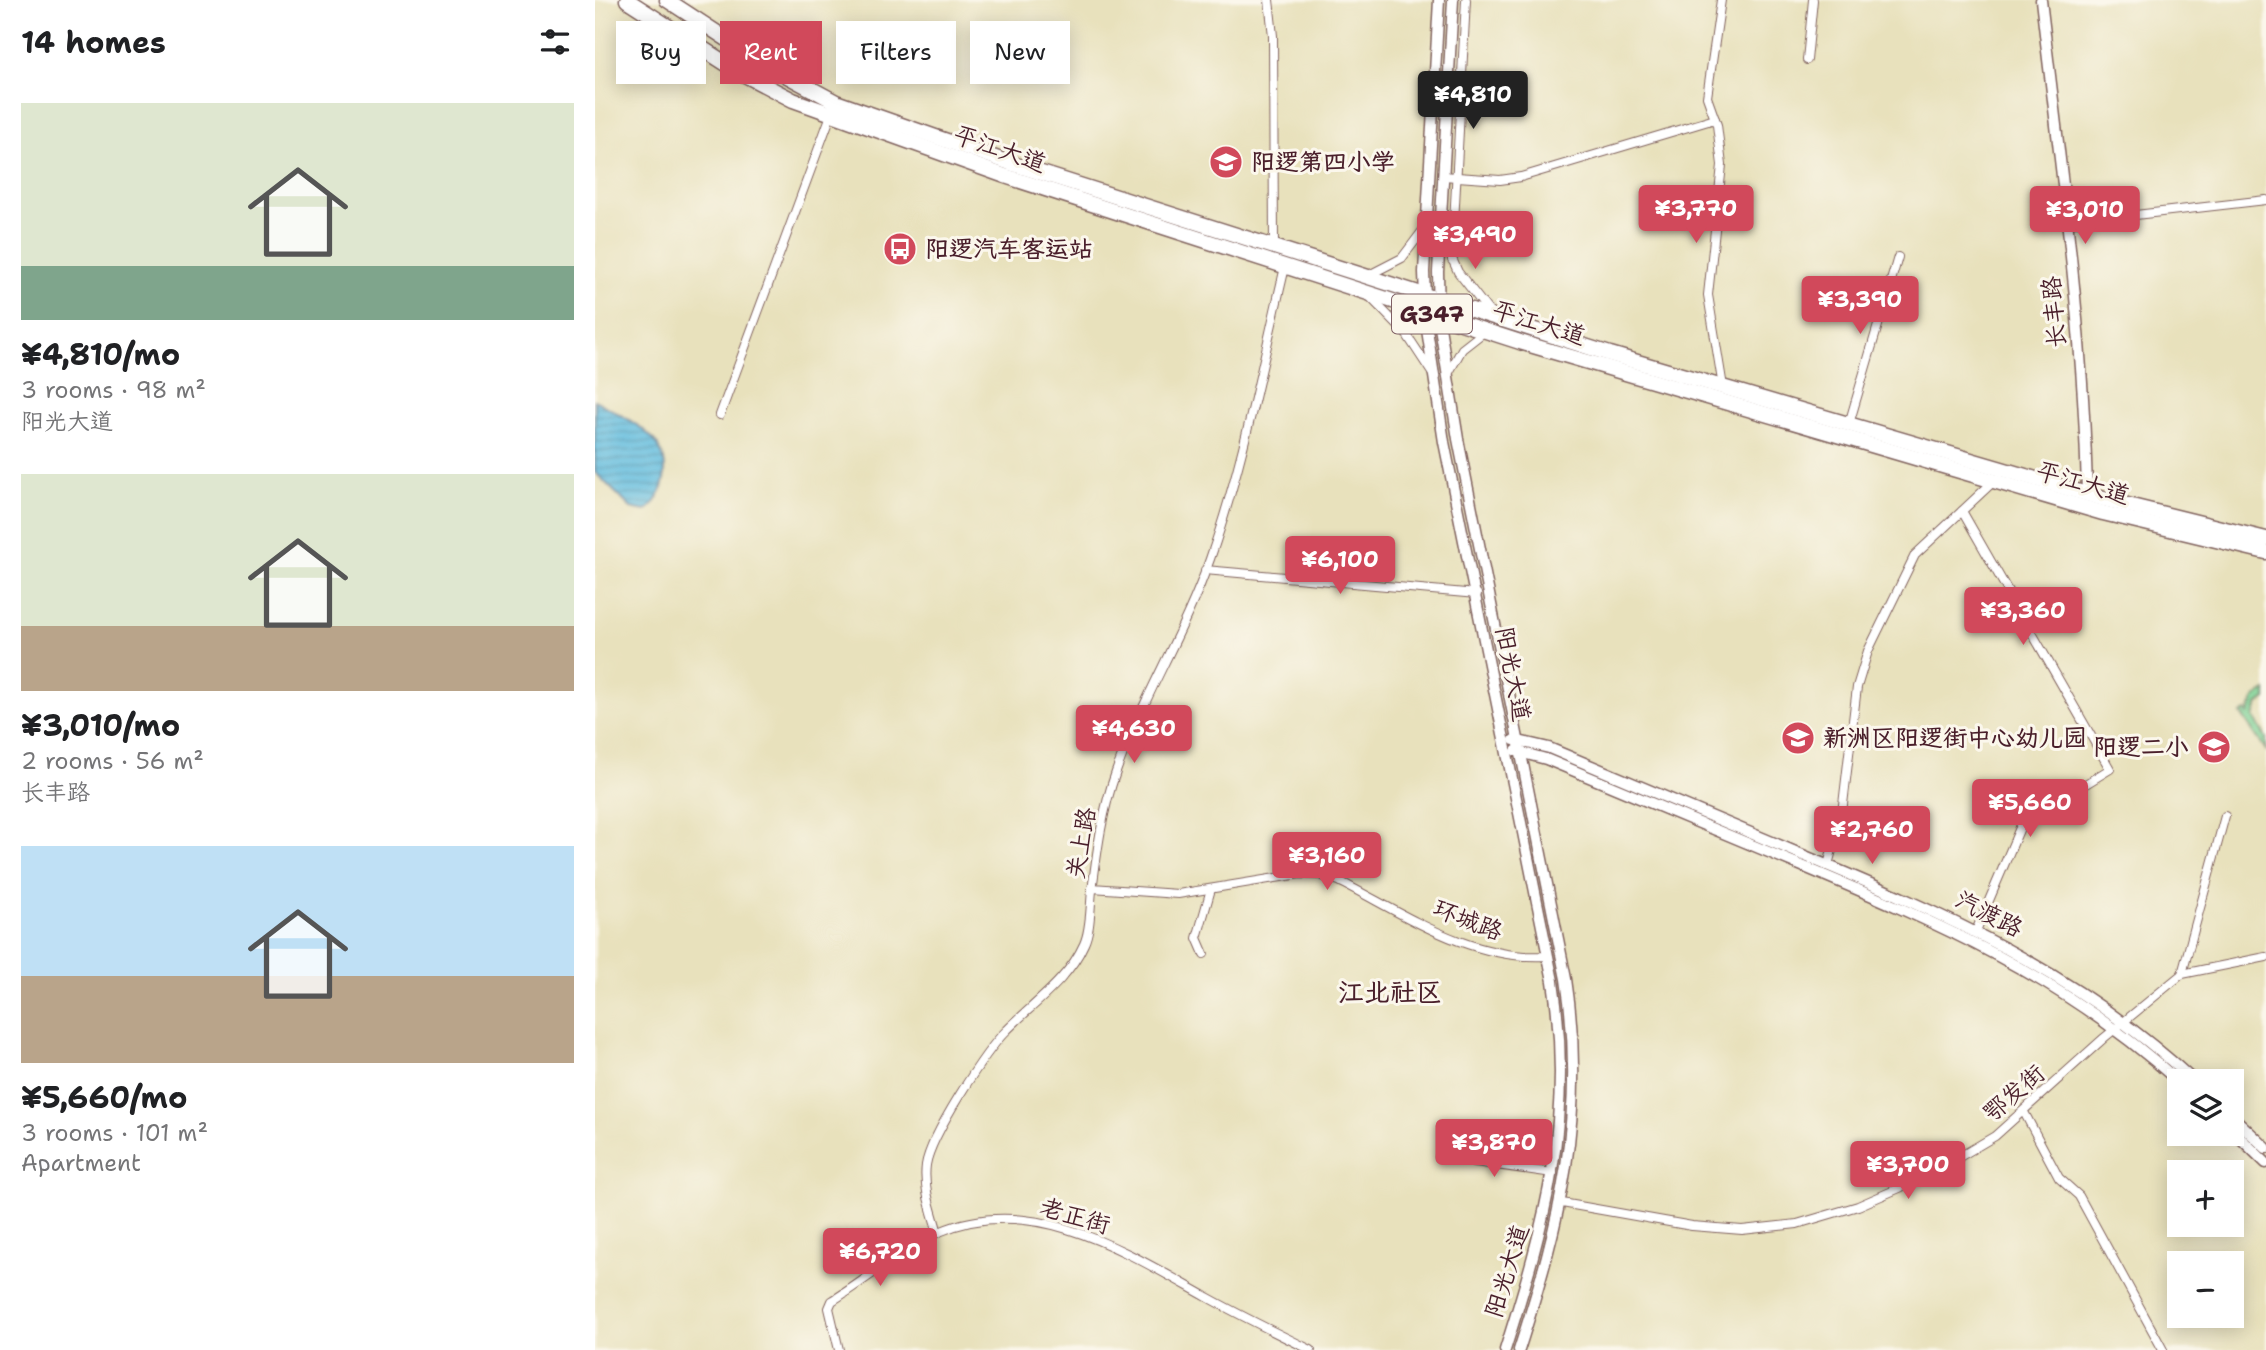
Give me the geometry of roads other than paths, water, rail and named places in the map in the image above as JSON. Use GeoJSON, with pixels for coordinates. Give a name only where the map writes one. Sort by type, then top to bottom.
{"type":"FeatureCollection","features":[{"type":"Feature","properties":{"kind":"highway","name":"平江大道"},"geometry":{"type":"LineString","coordinates":[[627,0],[756,82],[831,115],[1285,267],[1365,293],[1497,320],[2087,495],[2266,539]]}},
{"type":"Feature","properties":{"kind":"highway","name":"平江大道"},"geometry":{"type":"LineString","coordinates":[[667,0],[765,64],[836,102],[1359,277],[1485,331],[2147,525],[2266,552]]}},
{"type":"Feature","properties":{"kind":"street"},"geometry":{"type":"LineString","coordinates":[[1269,0],[1273,36],[1274,249]]}},
{"type":"Feature","properties":{"kind":"street","name":"阳光大道"},"geometry":{"type":"LineString","coordinates":[[1439,0],[1427,223],[1434,377],[1444,442],[1477,593],[1548,956],[1560,1048],[1558,1124],[1553,1173],[1535,1253],[1505,1350]]}},
{"type":"Feature","properties":{"kind":"street","name":"阳光大道"},"geometry":{"type":"LineString","coordinates":[[1453,0],[1440,231],[1431,307],[1448,374],[1458,439],[1566,979],[1572,1022],[1572,1124],[1562,1203],[1549,1257],[1519,1350]]}},
{"type":"Feature","properties":{"kind":"street"},"geometry":{"type":"LineString","coordinates":[[1452,260],[1466,0]]}},
{"type":"Feature","properties":{"kind":"street"},"geometry":{"type":"LineString","coordinates":[[1721,0],[1707,97],[1715,119],[1722,165],[1708,295],[1723,387]]}},
{"type":"Feature","properties":{"kind":"street"},"geometry":{"type":"LineString","coordinates":[[1807,60],[1813,0]]}},
{"type":"Feature","properties":{"kind":"street","name":"长丰路"},"geometry":{"type":"LineString","coordinates":[[2041,0],[2087,446],[2087,495]]}},
{"type":"Feature","properties":{"kind":"street"},"geometry":{"type":"LineString","coordinates":[[720,415],[831,115]]}},
{"type":"Feature","properties":{"kind":"street"},"geometry":{"type":"LineString","coordinates":[[1443,176],[1500,180],[1521,177],[1715,119]]}},
{"type":"Feature","properties":{"kind":"street"},"geometry":{"type":"LineString","coordinates":[[2066,223],[2266,200]]}},
{"type":"Feature","properties":{"kind":"street"},"geometry":{"type":"LineString","coordinates":[[1359,277],[1386,269],[1402,258],[1419,239],[1427,223]]}},
{"type":"Feature","properties":{"kind":"street"},"geometry":{"type":"LineString","coordinates":[[1440,231],[1452,260],[1471,290],[1497,320]]}},
{"type":"Feature","properties":{"kind":"street"},"geometry":{"type":"LineString","coordinates":[[1849,424],[1898,257]]}},
{"type":"Feature","properties":{"kind":"street","name":"关上路"},"geometry":{"type":"LineString","coordinates":[[938,1233],[926,1188],[926,1166],[931,1146],[1001,1036],[1057,982],[1086,941],[1099,838],[1115,775],[1138,715],[1205,570],[1242,446],[1285,267]]}},
{"type":"Feature","properties":{"kind":"street"},"geometry":{"type":"LineString","coordinates":[[1365,293],[1407,335],[1434,377]]}},
{"type":"Feature","properties":{"kind":"street"},"geometry":{"type":"LineString","coordinates":[[1448,374],[1462,349],[1485,331]]}},
{"type":"Feature","properties":{"kind":"street"},"geometry":{"type":"LineString","coordinates":[[1828,865],[1843,803],[1857,687],[1863,663],[1915,555],[1994,481]]}},
{"type":"Feature","properties":{"kind":"street"},"geometry":{"type":"LineString","coordinates":[[1962,511],[2110,769],[2022,822],[1976,930]]}},
{"type":"Feature","properties":{"kind":"street"},"geometry":{"type":"LineString","coordinates":[[1205,570],[1477,593]]}},
{"type":"Feature","properties":{"kind":"street","name":"汽渡路"},"geometry":{"type":"LineString","coordinates":[[1505,743],[1914,913],[2018,964],[2118,1026],[2167,1071]]}},
{"type":"Feature","properties":{"kind":"street","name":"汽渡路"},"geometry":{"type":"LineString","coordinates":[[1520,747],[1549,748],[1976,930],[2046,969],[2177,1069]]}},
{"type":"Feature","properties":{"kind":"street"},"geometry":{"type":"LineString","coordinates":[[2225,816],[2182,974],[2266,957]]}},
{"type":"Feature","properties":{"kind":"street","name":"环城路"},"geometry":{"type":"LineString","coordinates":[[1092,888],[1164,895],[1300,874],[1319,875],[1339,881],[1472,948],[1513,957],[1548,956]]}},
{"type":"Feature","properties":{"kind":"street"},"geometry":{"type":"LineString","coordinates":[[1204,954],[1197,938],[1211,889]]}},
{"type":"Feature","properties":{"kind":"street","name":"鄂发街"},"geometry":{"type":"LineString","coordinates":[[1562,1203],[1709,1228],[1759,1229],[1797,1224],[1858,1206],[1927,1176],[1978,1147],[2024,1112],[2118,1026],[2182,974]]}},
{"type":"Feature","properties":{"kind":"street"},"geometry":{"type":"LineString","coordinates":[[2024,1112],[2059,1178],[2080,1196],[2163,1350]]}},
{"type":"Feature","properties":{"kind":"street"},"geometry":{"type":"LineString","coordinates":[[2244,1127],[2266,1148]]}},
{"type":"Feature","properties":{"kind":"street"},"geometry":{"type":"LineString","coordinates":[[2244,1142],[2266,1163]]}},
{"type":"Feature","properties":{"kind":"street"},"geometry":{"type":"LineString","coordinates":[[1439,1157],[1553,1173]]}},
{"type":"Feature","properties":{"kind":"street","name":"老正街"},"geometry":{"type":"LineString","coordinates":[[839,1350],[829,1308],[832,1301],[938,1233],[992,1222],[1049,1223],[1126,1252],[1253,1322],[1311,1350]]}},
{"type":"Feature","properties":{"kind":"water"},"geometry":{"type":"Polygon","coordinates":[[[595,400],[647,433],[662,454],[665,468],[662,488],[654,503],[645,511],[631,508],[595,472],[595,400]]]}},
{"type":"Feature","properties":{"kind":"place","name":"阳逻第四小学"},"geometry":{"type":"Point","coordinates":[1226,162]}},
{"type":"Feature","properties":{"kind":"place","name":"阳逻汽车客运站"},"geometry":{"type":"Point","coordinates":[900,249]}},
{"type":"Feature","properties":{"kind":"place","name":"新洲区阳逻街中心幼儿园"},"geometry":{"type":"Point","coordinates":[1798,738]}},
{"type":"Feature","properties":{"kind":"place","name":"阳逻二小"},"geometry":{"type":"Point","coordinates":[2214,747]}},
{"type":"Feature","properties":{"kind":"district","name":"江北社区"},"geometry":{"type":"Point","coordinates":[1390,992]}}]}
